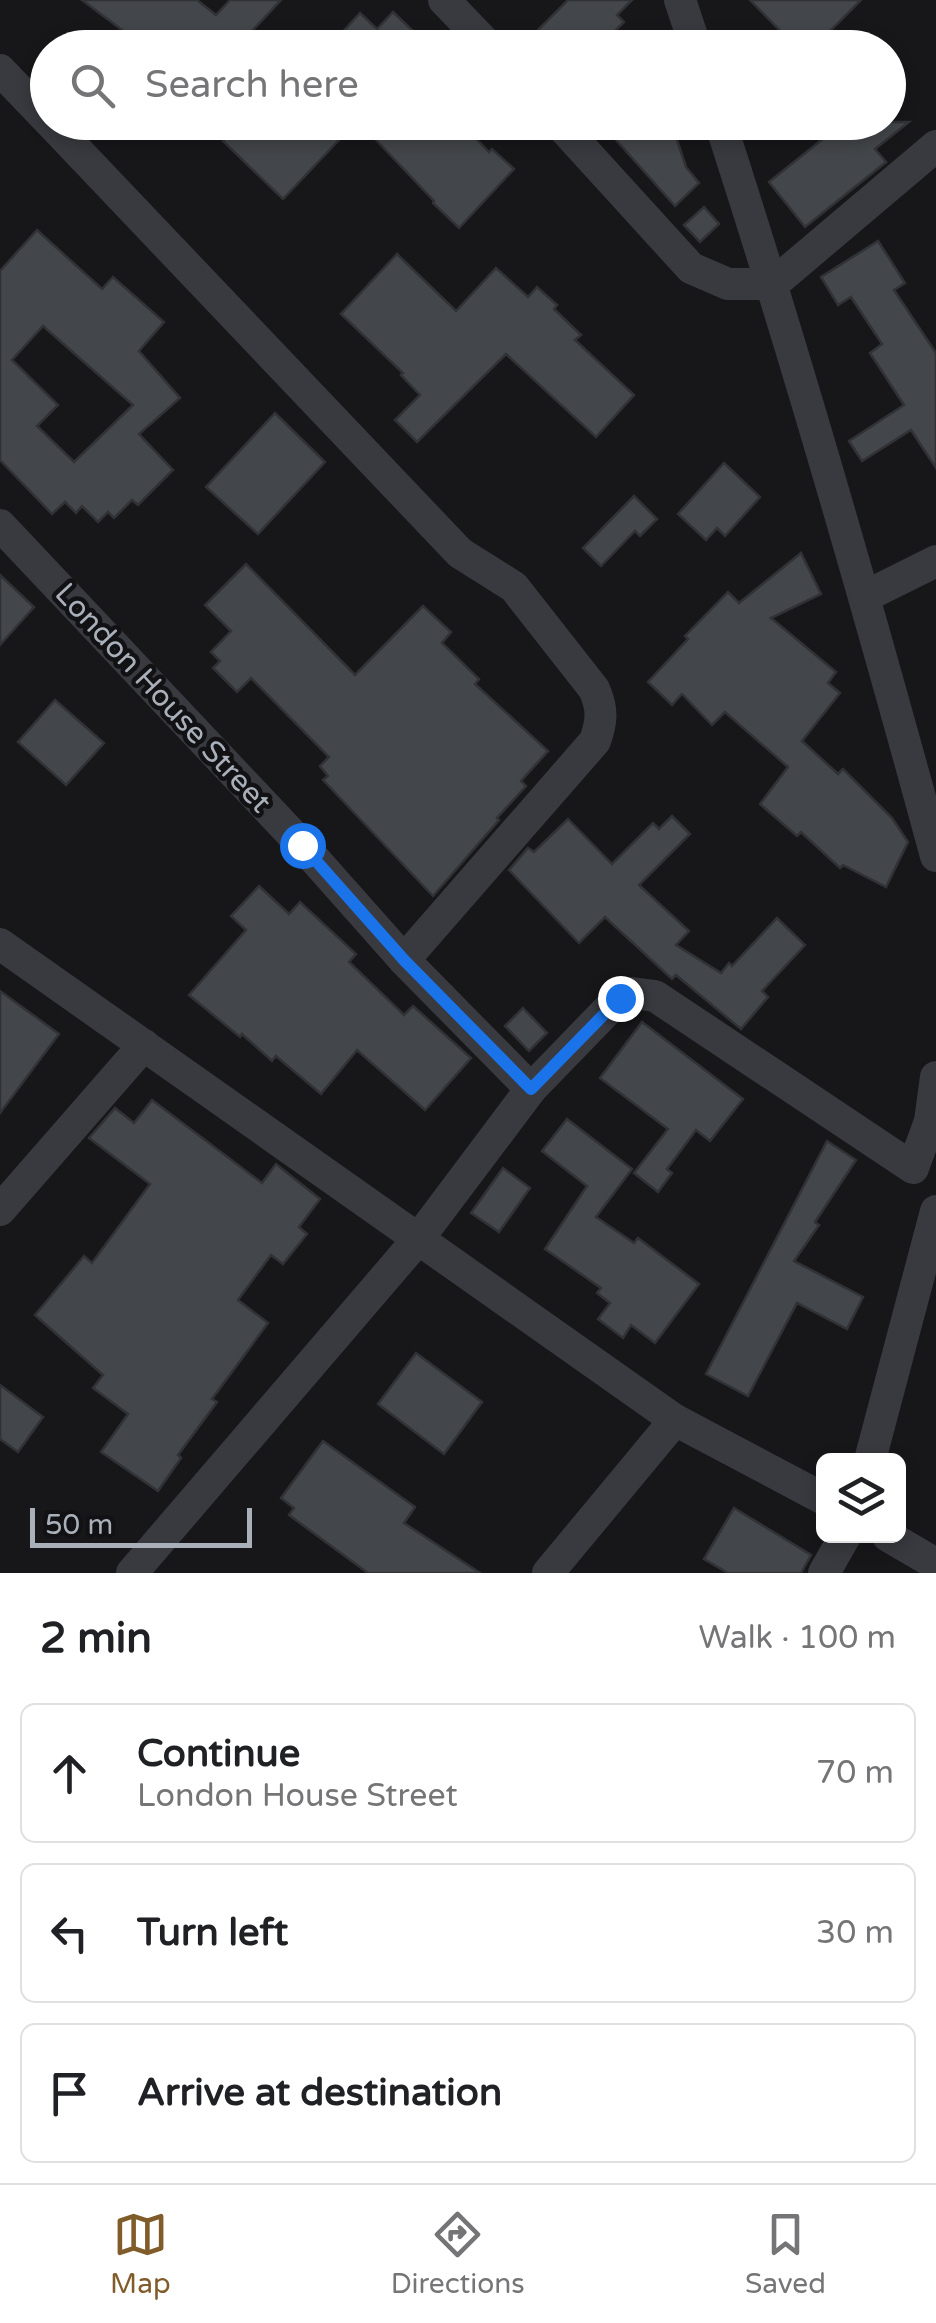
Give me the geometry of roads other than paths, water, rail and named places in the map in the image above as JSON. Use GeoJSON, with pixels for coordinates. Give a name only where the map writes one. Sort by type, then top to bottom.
{"type":"FeatureCollection","features":[{"type":"Feature","properties":{"kind":"street"},"geometry":{"type":"LineString","coordinates":[[444,0],[473,30]]}},
{"type":"Feature","properties":{"kind":"street"},"geometry":{"type":"LineString","coordinates":[[680,0],[690,30]]}},
{"type":"Feature","properties":{"kind":"street"},"geometry":{"type":"LineString","coordinates":[[0,70],[30,101]]}},
{"type":"Feature","properties":{"kind":"street"},"geometry":{"type":"LineString","coordinates":[[67,140],[460,552],[514,587],[594,689],[602,720],[596,741],[404,960]]}},
{"type":"Feature","properties":{"kind":"street"},"geometry":{"type":"LineString","coordinates":[[574,140],[691,268],[728,284],[773,284],[936,146]]}},
{"type":"Feature","properties":{"kind":"street"},"geometry":{"type":"LineString","coordinates":[[726,140],[866,596],[936,856]]}},
{"type":"Feature","properties":{"kind":"street","name":"London House Street"},"geometry":{"type":"LineString","coordinates":[[0,525],[302,845],[404,960],[531,1089]]}},
{"type":"Feature","properties":{"kind":"street"},"geometry":{"type":"LineString","coordinates":[[866,596],[936,562]]}},
{"type":"Feature","properties":{"kind":"street"},"geometry":{"type":"LineString","coordinates":[[0,944],[675,1420],[816,1495]]}},
{"type":"Feature","properties":{"kind":"street"},"geometry":{"type":"LineString","coordinates":[[132,1573],[419,1238],[531,1089],[620,998],[632,993],[655,996],[924,1171],[936,1077]]}},
{"type":"Feature","properties":{"kind":"street"},"geometry":{"type":"LineString","coordinates":[[0,1210],[144,1045]]}},
{"type":"Feature","properties":{"kind":"street"},"geometry":{"type":"LineString","coordinates":[[872,1453],[936,1211]]}},
{"type":"Feature","properties":{"kind":"street"},"geometry":{"type":"LineString","coordinates":[[548,1573],[675,1420]]}},
{"type":"Feature","properties":{"kind":"street"},"geometry":{"type":"LineString","coordinates":[[824,1573],[841,1543]]}},
{"type":"Feature","properties":{"kind":"street"},"geometry":{"type":"LineString","coordinates":[[900,1543],[936,1564]]}}]}
